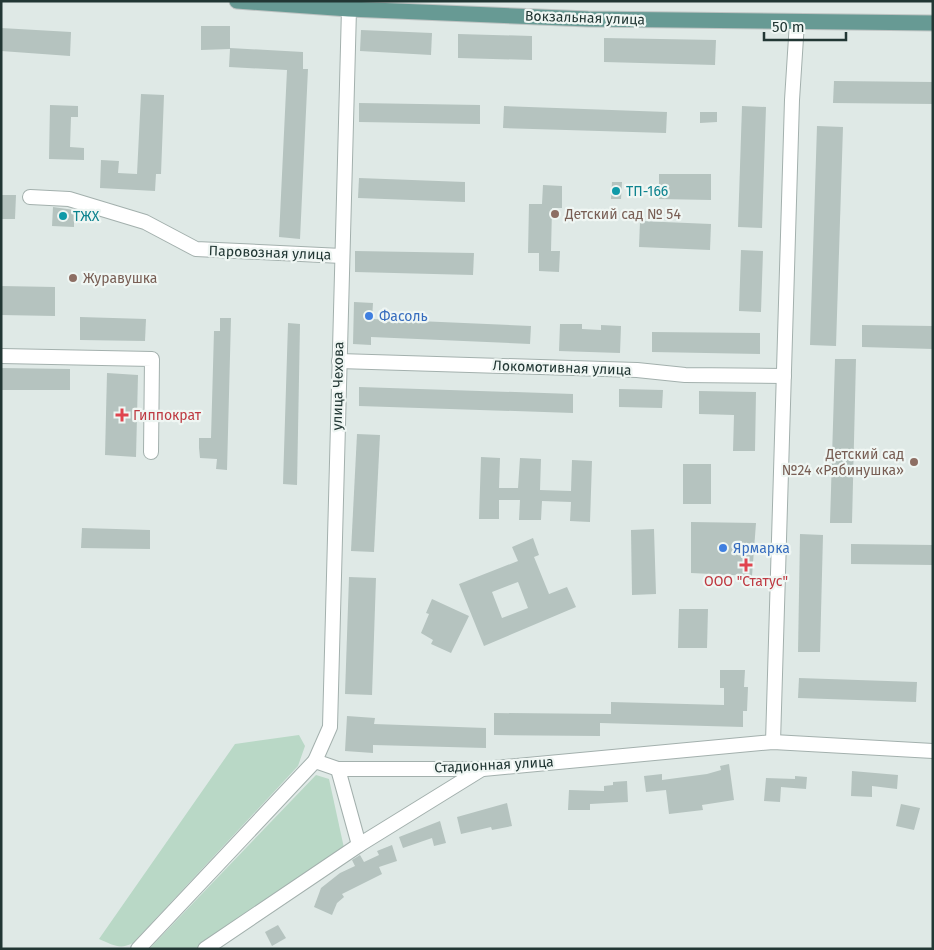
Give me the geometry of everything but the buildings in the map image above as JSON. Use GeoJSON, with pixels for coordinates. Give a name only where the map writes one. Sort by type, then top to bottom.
{"type":"FeatureCollection","features":[{"type":"Feature","properties":{"kind":"main road","name":"Вокзальная улица"},"geometry":{"type":"LineString","coordinates":[[247,2],[349,9],[588,19],[933,23]]}},
{"type":"Feature","properties":{"kind":"street","name":"улица Чехова"},"geometry":{"type":"LineString","coordinates":[[315,761],[330,727],[349,9]]}},
{"type":"Feature","properties":{"kind":"street"},"geometry":{"type":"LineString","coordinates":[[773,742],[792,100],[797,22]]}},
{"type":"Feature","properties":{"kind":"street","name":"Паровозная улица"},"geometry":{"type":"LineString","coordinates":[[30,197],[69,199],[146,222],[196,249],[342,256]]}},
{"type":"Feature","properties":{"kind":"street"},"geometry":{"type":"LineString","coordinates":[[1,356],[152,359],[151,452]]}},
{"type":"Feature","properties":{"kind":"street","name":"Локомотивная улица"},"geometry":{"type":"LineString","coordinates":[[339,361],[637,370],[686,375],[784,376]]}},
{"type":"Feature","properties":{"kind":"street","name":"Стадионная улица"},"geometry":{"type":"LineString","coordinates":[[315,761],[338,769],[483,769],[773,742],[933,751]]}},
{"type":"Feature","properties":{"kind":"street"},"geometry":{"type":"LineString","coordinates":[[138,949],[315,761]]}},
{"type":"Feature","properties":{"kind":"street"},"geometry":{"type":"LineString","coordinates":[[338,769],[359,845]]}},
{"type":"Feature","properties":{"kind":"street"},"geometry":{"type":"LineString","coordinates":[[205,949],[359,845],[483,769]]}},
{"type":"Feature","properties":{"kind":"green space"},"geometry":{"type":"Polygon","coordinates":[[[299,735],[305,746],[298,766],[133,943],[120,946],[112,945],[99,939],[235,744],[299,735]]]}},
{"type":"Feature","properties":{"kind":"green space"},"geometry":{"type":"Polygon","coordinates":[[[316,775],[329,779],[344,848],[195,949],[149,949],[316,775]]]}},
{"type":"Feature","properties":{"kind":"place","name":"ТП-166"},"geometry":{"type":"Point","coordinates":[616,191]}},
{"type":"Feature","properties":{"kind":"place","name":"Детский сад № 54"},"geometry":{"type":"Point","coordinates":[555,214]}},
{"type":"Feature","properties":{"kind":"place","name":"ТЖХ"},"geometry":{"type":"Point","coordinates":[63,216]}},
{"type":"Feature","properties":{"kind":"place","name":"Журавушка"},"geometry":{"type":"Point","coordinates":[73,278]}},
{"type":"Feature","properties":{"kind":"place","name":"Фасоль"},"geometry":{"type":"Point","coordinates":[369,316]}},
{"type":"Feature","properties":{"kind":"place","name":"Гиппократ"},"geometry":{"type":"Point","coordinates":[122,415]}},
{"type":"Feature","properties":{"kind":"place","name":"Детский сад №24 «Рябинушка»"},"geometry":{"type":"Point","coordinates":[914,462]}},
{"type":"Feature","properties":{"kind":"place","name":"Ярмарка"},"geometry":{"type":"Point","coordinates":[723,548]}},
{"type":"Feature","properties":{"kind":"place","name":"ООО \"Статус\""},"geometry":{"type":"Point","coordinates":[746,565]}}]}
